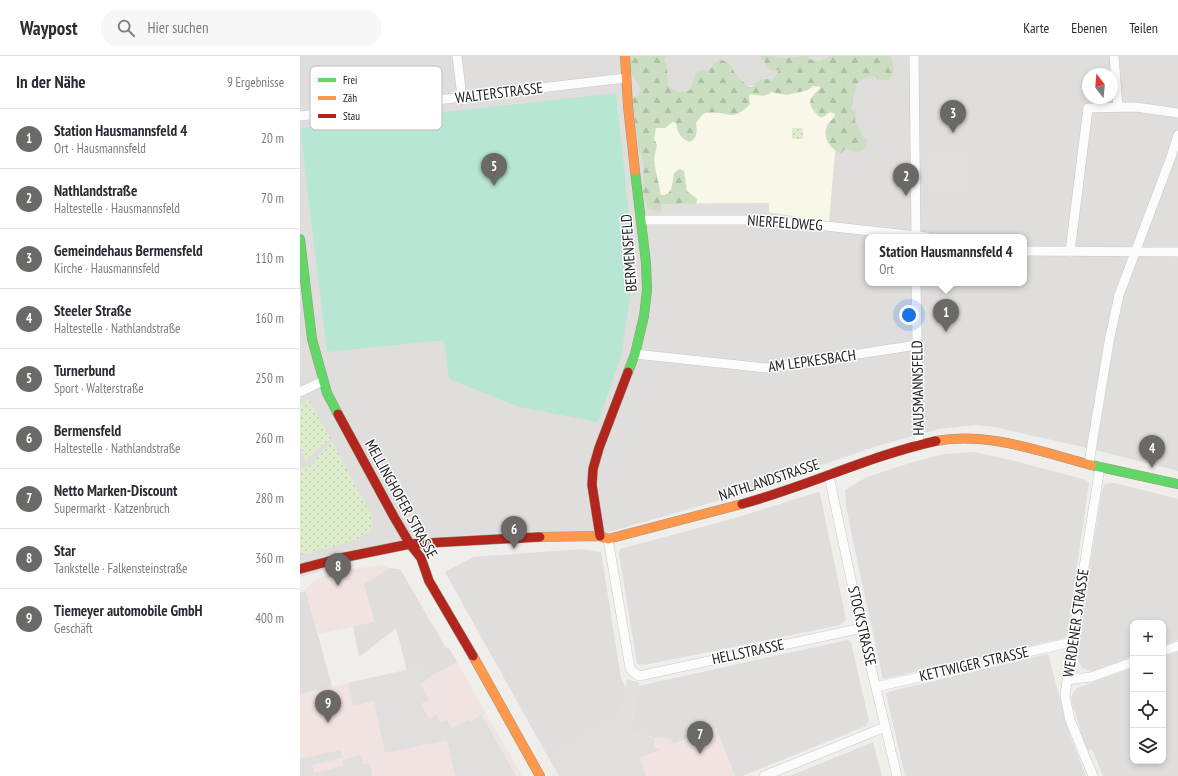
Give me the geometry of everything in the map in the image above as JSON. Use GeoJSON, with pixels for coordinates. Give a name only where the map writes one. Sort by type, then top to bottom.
{"type":"FeatureCollection","features":[{"type":"Feature","properties":{"kind":"street"},"geometry":{"type":"LineString","coordinates":[[457,56],[462,97]]}},
{"type":"Feature","properties":{"kind":"street","name":"BERMENSFELD"},"geometry":{"type":"LineString","coordinates":[[625,56],[626,78],[642,220],[647,290],[644,316],[636,354],[599,448],[592,484],[630,668],[635,674]]}},
{"type":"Feature","properties":{"kind":"street"},"geometry":{"type":"LineString","coordinates":[[914,56],[916,234]]}},
{"type":"Feature","properties":{"kind":"street"},"geometry":{"type":"LineString","coordinates":[[1114,56],[1118,107]]}},
{"type":"Feature","properties":{"kind":"street","name":"WALTERSTRASSE"},"geometry":{"type":"LineString","coordinates":[[442,99],[626,78]]}},
{"type":"Feature","properties":{"kind":"street"},"geometry":{"type":"LineString","coordinates":[[1070,252],[1088,108],[1150,108],[1178,113]]}},
{"type":"Feature","properties":{"kind":"street","name":"WALTERSTRASSE"},"geometry":{"type":"LineString","coordinates":[[300,116],[310,115]]}},
{"type":"Feature","properties":{"kind":"street"},"geometry":{"type":"LineString","coordinates":[[1089,463],[1116,308],[1121,290],[1172,157],[1178,136]]}},
{"type":"Feature","properties":{"kind":"street","name":"NIERFELDWEG"},"geometry":{"type":"LineString","coordinates":[[642,220],[770,220],[889,234]]}},
{"type":"Feature","properties":{"kind":"street","name":"MELLINGHOFER STRASSE"},"geometry":{"type":"LineString","coordinates":[[300,239],[312,339],[323,381],[332,404],[410,544],[421,558],[429,581],[492,689],[540,776]]}},
{"type":"Feature","properties":{"kind":"street"},"geometry":{"type":"LineString","coordinates":[[1027,251],[1178,252]]}},
{"type":"Feature","properties":{"kind":"street","name":"HAUSMANNSFELD"},"geometry":{"type":"LineString","coordinates":[[916,286],[919,445]]}},
{"type":"Feature","properties":{"kind":"street","name":"AM LEPKESBACH"},"geometry":{"type":"LineString","coordinates":[[636,354],[767,368],[917,345]]}},
{"type":"Feature","properties":{"kind":"street"},"geometry":{"type":"LineString","coordinates":[[300,392],[323,381]]}},
{"type":"Feature","properties":{"kind":"street","name":"NATHLANDSTRASSE"},"geometry":{"type":"LineString","coordinates":[[300,569],[348,556],[410,544],[553,536],[604,538],[646,530],[768,497],[919,445],[952,438],[989,439],[1100,467],[1178,484]]}},
{"type":"Feature","properties":{"kind":"street","name":"WERDENER STRASSE"},"geometry":{"type":"LineString","coordinates":[[1093,776],[1068,713],[1065,696],[1072,642],[1100,467]]}},
{"type":"Feature","properties":{"kind":"street","name":"STOCKSTRASSE"},"geometry":{"type":"LineString","coordinates":[[828,476],[897,776]]}},
{"type":"Feature","properties":{"kind":"street","name":"HELLSTRASSE"},"geometry":{"type":"LineString","coordinates":[[635,674],[643,676],[862,628]]}},
{"type":"Feature","properties":{"kind":"street","name":"KETTWIGER STRASSE"},"geometry":{"type":"LineString","coordinates":[[876,687],[1072,642]]}},
{"type":"Feature","properties":{"kind":"street"},"geometry":{"type":"LineString","coordinates":[[1166,650],[1178,646]]}},
{"type":"Feature","properties":{"kind":"street"},"geometry":{"type":"LineString","coordinates":[[1067,680],[1091,677],[1130,663]]}},
{"type":"Feature","properties":{"kind":"street"},"geometry":{"type":"LineString","coordinates":[[764,776],[885,727]]}},
{"type":"Feature","properties":{"kind":"shaded area"},"geometry":{"type":"Polygon","coordinates":[[[300,56],[1178,56],[1178,471],[1079,446],[994,427],[975,425],[938,429],[874,447],[721,500],[605,533],[418,546],[372,556],[300,577],[300,56]]]}},
{"type":"Feature","properties":{"kind":"shaded area"},"geometry":{"type":"Polygon","coordinates":[[[842,70],[829,222],[769,212],[769,203],[661,204],[654,202],[645,104],[842,70]]]}},
{"type":"Feature","properties":{"kind":"shaded area"},"geometry":{"type":"Polygon","coordinates":[[[932,152],[969,155],[966,194],[929,191],[932,152]]]}},
{"type":"Feature","properties":{"kind":"shaded area"},"geometry":{"type":"Polygon","coordinates":[[[769,203],[769,215],[661,216],[661,204],[769,203]]]}},
{"type":"Feature","properties":{"kind":"shaded area"},"geometry":{"type":"Polygon","coordinates":[[[300,332],[307,374],[303,375],[300,369],[300,332]]]}},
{"type":"Feature","properties":{"kind":"shaded area"},"geometry":{"type":"Polygon","coordinates":[[[974,452],[1015,461],[1086,480],[1089,483],[1067,636],[1065,638],[883,679],[854,546],[846,506],[845,490],[867,477],[910,463],[944,454],[974,452]]]}},
{"type":"Feature","properties":{"kind":"shaded area"},"geometry":{"type":"Polygon","coordinates":[[[1114,483],[1178,499],[1178,640],[1166,644],[1166,620],[1130,620],[1130,657],[1092,671],[1082,668],[1077,658],[1079,632],[1102,490],[1105,484],[1114,483]]]}},
{"type":"Feature","properties":{"kind":"shaded area"},"geometry":{"type":"Polygon","coordinates":[[[818,492],[820,494],[846,619],[840,625],[645,665],[637,664],[619,553],[620,549],[732,519],[818,492]]]}},
{"type":"Feature","properties":{"kind":"shaded area"},"geometry":{"type":"Polygon","coordinates":[[[581,549],[601,552],[621,678],[626,688],[621,716],[548,757],[445,572],[473,557],[581,549]]]}},
{"type":"Feature","properties":{"kind":"shaded area"},"geometry":{"type":"Polygon","coordinates":[[[382,565],[390,568],[364,584],[374,622],[318,634],[305,590],[316,579],[346,570],[382,565]]]}},
{"type":"Feature","properties":{"kind":"shaded area"},"geometry":{"type":"Polygon","coordinates":[[[390,568],[400,569],[446,648],[449,648],[457,662],[428,678],[407,670],[396,628],[359,657],[353,626],[374,621],[364,584],[390,568]]]}},
{"type":"Feature","properties":{"kind":"shaded area"},"geometry":{"type":"Polygon","coordinates":[[[306,591],[332,687],[300,694],[300,593],[306,591]]]}},
{"type":"Feature","properties":{"kind":"shaded area"},"geometry":{"type":"Polygon","coordinates":[[[848,640],[851,643],[869,720],[866,726],[742,776],[735,776],[716,728],[673,744],[630,734],[638,686],[848,640]]]}},
{"type":"Feature","properties":{"kind":"shaded area"},"geometry":{"type":"Polygon","coordinates":[[[1178,652],[1178,776],[1103,776],[1092,749],[1088,750],[1083,740],[1071,698],[1073,693],[1077,688],[1130,669],[1130,764],[1166,764],[1166,656],[1178,652]]]}},
{"type":"Feature","properties":{"kind":"shaded area"},"geometry":{"type":"Polygon","coordinates":[[[1048,654],[1069,733],[1086,776],[905,776],[886,694],[888,692],[1048,654]]]}},
{"type":"Feature","properties":{"kind":"shaded area"},"geometry":{"type":"Polygon","coordinates":[[[457,662],[522,776],[300,776],[300,694],[423,666],[428,678],[457,662]]]}},
{"type":"Feature","properties":{"kind":"shaded area"},"geometry":{"type":"Polygon","coordinates":[[[423,666],[428,678],[420,684],[429,699],[421,704],[429,719],[437,715],[441,723],[447,720],[452,728],[469,719],[470,722],[481,714],[516,776],[455,776],[447,740],[385,753],[374,701],[353,706],[348,683],[423,666]]]}},
{"type":"Feature","properties":{"kind":"shaded area"},"geometry":{"type":"Polygon","coordinates":[[[627,679],[639,683],[630,734],[654,738],[654,748],[662,749],[640,758],[646,776],[559,776],[548,756],[621,716],[627,679]]]}},
{"type":"Feature","properties":{"kind":"shaded area"},"geometry":{"type":"Polygon","coordinates":[[[626,688],[637,690],[630,734],[671,739],[674,744],[716,728],[735,776],[559,776],[548,757],[621,716],[626,688]]]}},
{"type":"Feature","properties":{"kind":"shaded area"},"geometry":{"type":"Polygon","coordinates":[[[873,742],[882,776],[790,776],[873,742]]]}},
{"type":"Feature","properties":{"kind":"shaded area"},"geometry":{"type":"Polygon","coordinates":[[[341,750],[342,758],[312,765],[314,773],[343,766],[342,760],[361,755],[363,764],[370,765],[372,776],[300,776],[300,759],[341,750]]]}},
{"type":"Feature","properties":{"kind":"green space"},"geometry":{"type":"Polygon","coordinates":[[[627,56],[666,56],[664,59],[667,66],[668,86],[677,92],[682,93],[691,89],[696,72],[704,69],[707,71],[720,59],[730,64],[734,72],[747,86],[752,87],[761,79],[774,78],[779,70],[771,71],[760,56],[785,58],[808,56],[811,60],[820,61],[830,56],[891,56],[893,69],[892,75],[888,80],[879,80],[874,76],[861,80],[856,86],[851,109],[856,112],[855,122],[860,128],[862,136],[867,139],[866,147],[859,152],[845,149],[841,153],[830,146],[826,138],[826,129],[835,114],[830,112],[823,117],[820,117],[814,111],[810,103],[814,94],[821,87],[813,86],[808,90],[787,95],[771,92],[764,96],[750,94],[750,104],[742,111],[734,115],[720,113],[705,114],[701,116],[696,123],[697,131],[695,137],[689,142],[683,139],[680,135],[676,123],[673,122],[665,128],[656,128],[654,139],[657,145],[654,159],[661,195],[665,195],[670,191],[674,173],[679,169],[684,171],[687,191],[697,199],[696,205],[667,207],[657,212],[647,207],[644,196],[643,160],[639,151],[632,98],[637,96],[641,90],[636,79],[629,71],[627,56]]]}},
{"type":"Feature","properties":{"kind":"green space"},"geometry":{"type":"Polygon","coordinates":[[[616,93],[630,225],[632,285],[621,357],[598,422],[519,407],[449,379],[444,340],[327,352],[300,128],[310,127],[310,130],[442,130],[442,112],[616,93]]]}},
{"type":"Feature","properties":{"kind":"green space"},"geometry":{"type":"Polygon","coordinates":[[[792,128],[803,128],[803,139],[792,139],[792,128]]]}},
{"type":"Feature","properties":{"kind":"green space"},"geometry":{"type":"Polygon","coordinates":[[[309,399],[331,439],[316,450],[309,459],[305,460],[300,445],[300,403],[309,399]]]}},
{"type":"Feature","properties":{"kind":"green space"},"geometry":{"type":"Polygon","coordinates":[[[332,442],[370,512],[372,528],[367,534],[350,542],[300,555],[300,469],[314,464],[321,451],[332,442]]]}},
{"type":"Feature","properties":{"kind":"traffic: fast"},"geometry":{"type":"LineString","coordinates":[[628,372],[635,354],[644,316],[647,290],[646,263],[635,171]]}},
{"type":"Feature","properties":{"kind":"traffic: fast"},"geometry":{"type":"LineString","coordinates":[[300,239],[312,339],[327,393],[338,414]]}},
{"type":"Feature","properties":{"kind":"traffic: fast"},"geometry":{"type":"LineString","coordinates":[[1091,465],[1178,484]]}},
{"type":"Feature","properties":{"kind":"traffic: slow"},"geometry":{"type":"LineString","coordinates":[[625,56],[628,106],[635,171]]}},
{"type":"Feature","properties":{"kind":"traffic: slow"},"geometry":{"type":"LineString","coordinates":[[936,441],[955,439],[995,441],[1014,444],[1091,465]]}},
{"type":"Feature","properties":{"kind":"traffic: slow"},"geometry":{"type":"LineString","coordinates":[[540,537],[600,536],[608,539],[742,504]]}},
{"type":"Feature","properties":{"kind":"traffic: slow"},"geometry":{"type":"LineString","coordinates":[[473,656],[540,776]]}},
{"type":"Feature","properties":{"kind":"traffic: jam"},"geometry":{"type":"LineString","coordinates":[[600,536],[592,485],[593,469],[599,448],[628,372]]}},
{"type":"Feature","properties":{"kind":"traffic: jam"},"geometry":{"type":"LineString","coordinates":[[338,414],[394,517],[410,544],[421,558],[429,581],[473,656]]}},
{"type":"Feature","properties":{"kind":"traffic: jam"},"geometry":{"type":"LineString","coordinates":[[742,504],[791,489],[911,447],[936,441]]}},
{"type":"Feature","properties":{"kind":"traffic: jam"},"geometry":{"type":"LineString","coordinates":[[300,569],[341,558],[410,544],[540,537]]}},
{"type":"Feature","properties":{"kind":"place","name":"Gemeindehaus Bermensfeld"},"geometry":{"type":"Point","coordinates":[953,133]}},
{"type":"Feature","properties":{"kind":"place","name":"Turnerbund"},"geometry":{"type":"Point","coordinates":[494,186]}},
{"type":"Feature","properties":{"kind":"place","name":"Nathlandstraße"},"geometry":{"type":"Point","coordinates":[906,196]}},
{"type":"Feature","properties":{"kind":"place","name":"Station Hausmannsfeld 4"},"geometry":{"type":"Point","coordinates":[946,332]}},
{"type":"Feature","properties":{"kind":"place","name":"Steeler Straße"},"geometry":{"type":"Point","coordinates":[1152,468]}},
{"type":"Feature","properties":{"kind":"place","name":"Bermensfeld"},"geometry":{"type":"Point","coordinates":[514,549]}},
{"type":"Feature","properties":{"kind":"place","name":"Star"},"geometry":{"type":"Point","coordinates":[338,586]}},
{"type":"Feature","properties":{"kind":"place","name":"Tiemeyer automobile GmbH"},"geometry":{"type":"Point","coordinates":[328,723]}},
{"type":"Feature","properties":{"kind":"place","name":"Netto Marken-Discount"},"geometry":{"type":"Point","coordinates":[700,754]}}]}
